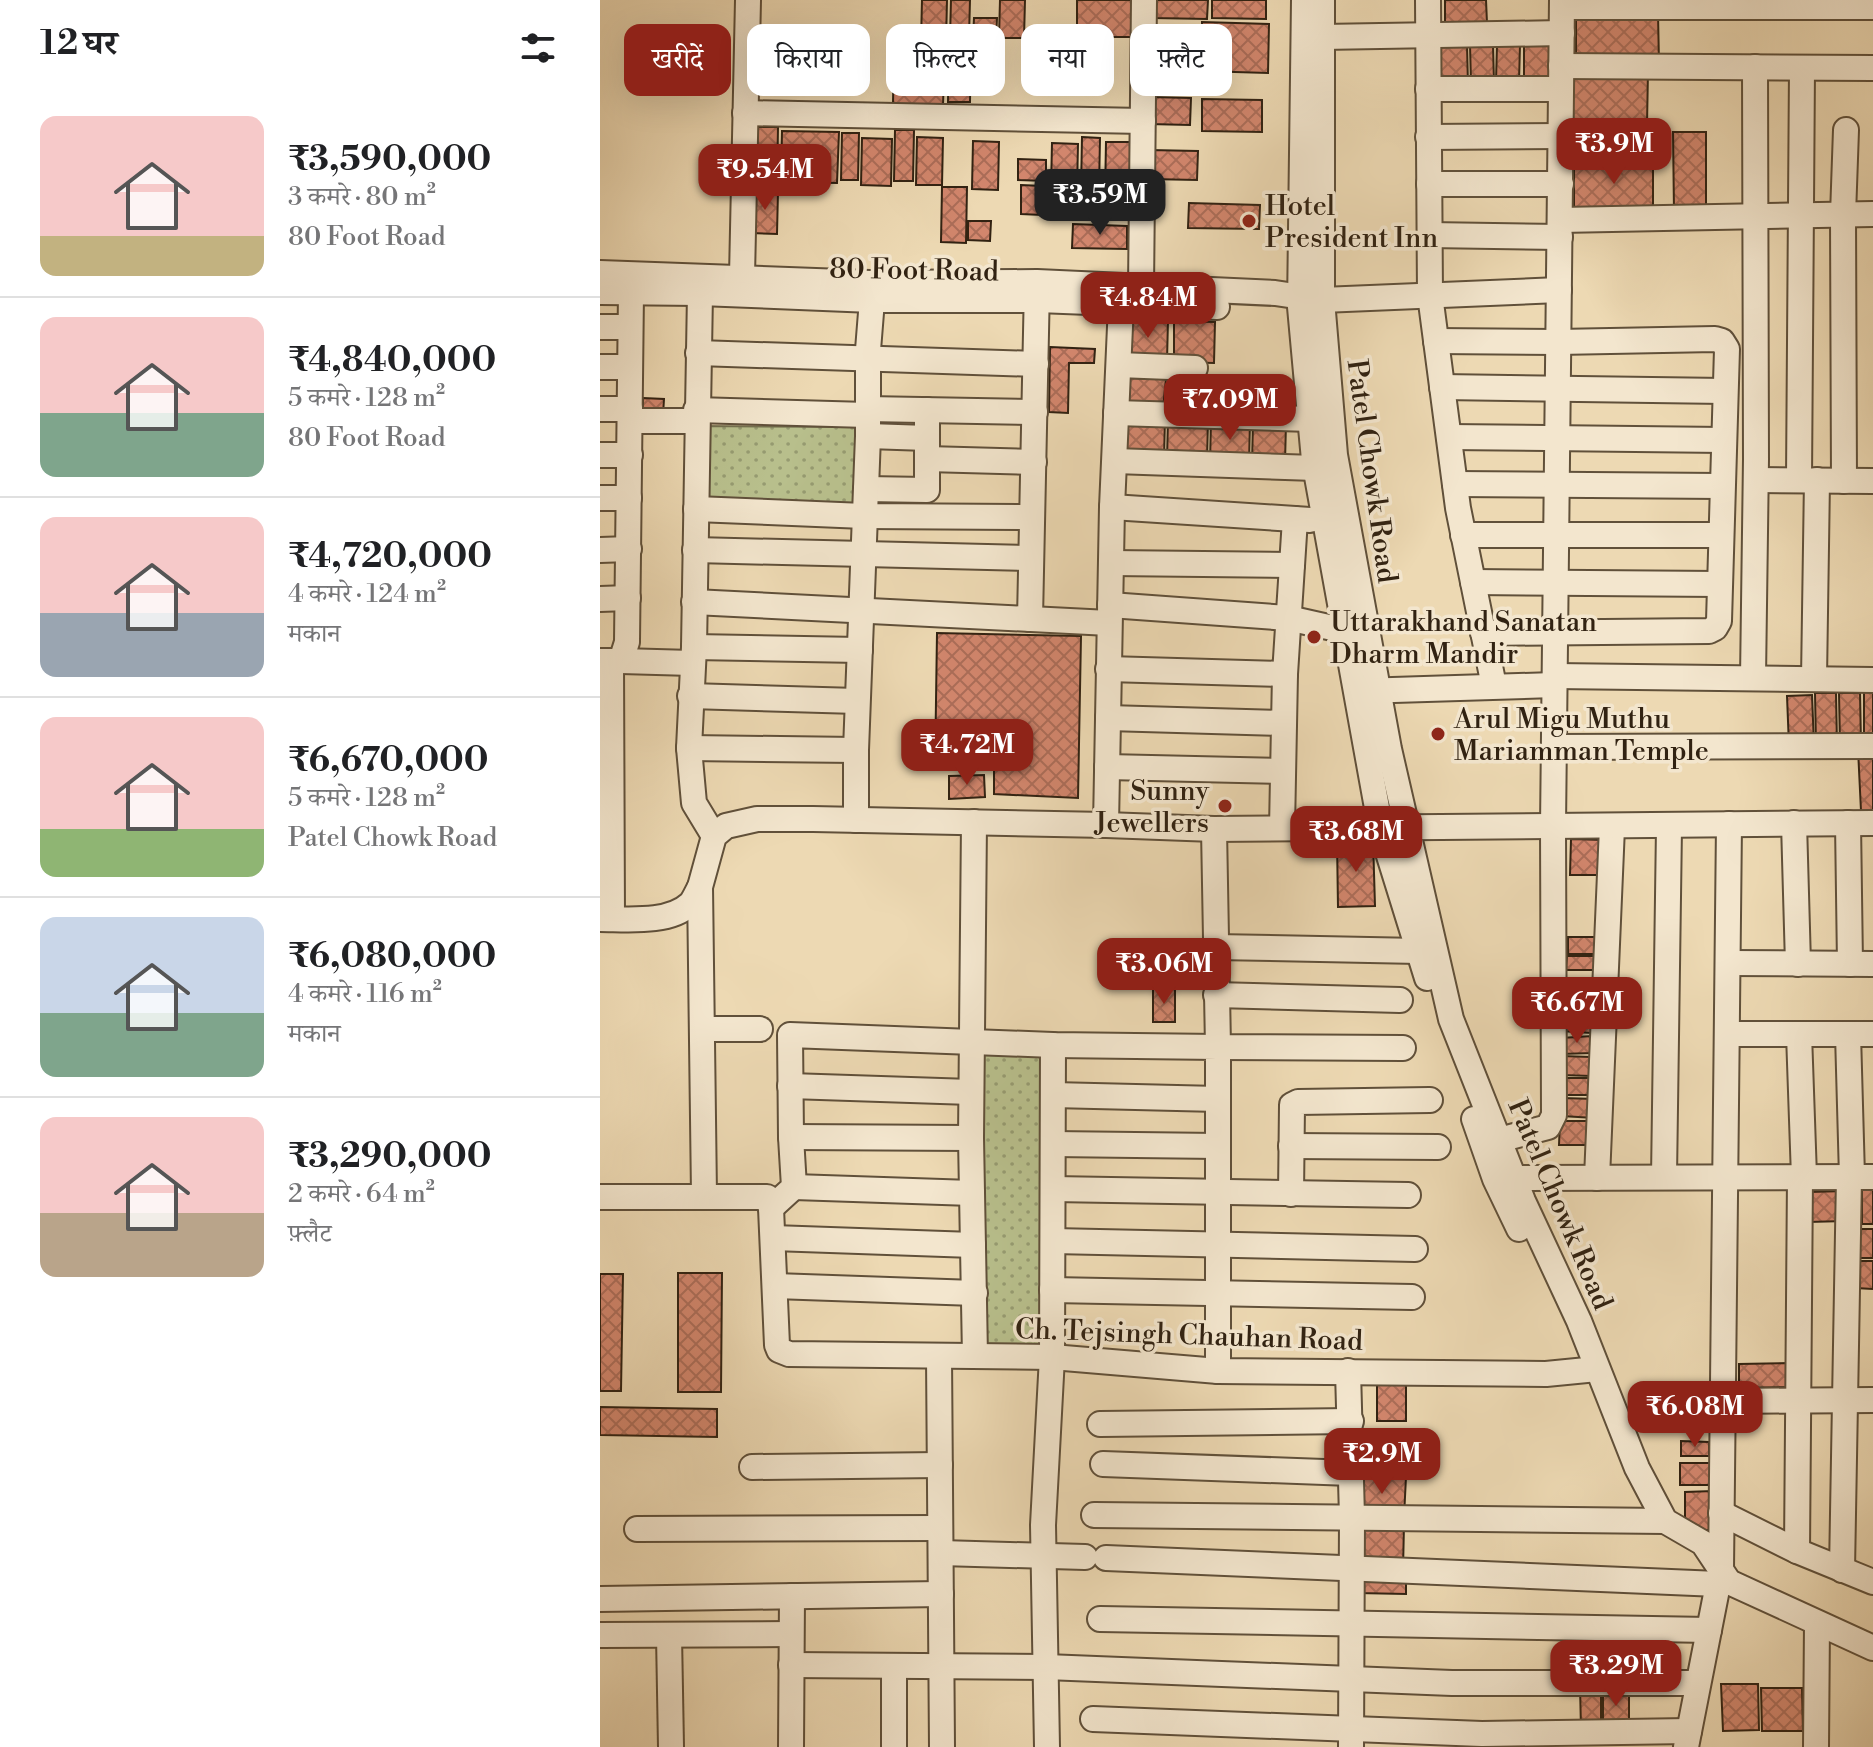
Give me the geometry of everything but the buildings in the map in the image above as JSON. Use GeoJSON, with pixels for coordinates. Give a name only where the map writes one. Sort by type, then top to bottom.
{"type":"FeatureCollection","features":[{"type":"Feature","properties":{"kind":"street"},"geometry":{"type":"LineString","coordinates":[[742,276],[748,0]]}},
{"type":"Feature","properties":{"kind":"street"},"geometry":{"type":"LineString","coordinates":[[1141,288],[1144,0]]}},
{"type":"Feature","properties":{"kind":"street"},"geometry":{"type":"LineString","coordinates":[[1304,0],[1312,303]]}},
{"type":"Feature","properties":{"kind":"street"},"geometry":{"type":"LineString","coordinates":[[1312,303],[1322,0]]}},
{"type":"Feature","properties":{"kind":"street"},"geometry":{"type":"LineString","coordinates":[[1428,0],[1430,295],[1463,535],[1494,686]]}},
{"type":"Feature","properties":{"kind":"street"},"geometry":{"type":"LineString","coordinates":[[1499,1140],[1548,1127],[1554,1115],[1555,536],[1562,3],[1873,7]]}},
{"type":"Feature","properties":{"kind":"street"},"geometry":{"type":"LineString","coordinates":[[1322,37],[1562,33]]}},
{"type":"Feature","properties":{"kind":"street"},"geometry":{"type":"LineString","coordinates":[[1428,89],[1755,67],[1873,68]]}},
{"type":"Feature","properties":{"kind":"street"},"geometry":{"type":"LineString","coordinates":[[1753,678],[1755,67]]}},
{"type":"Feature","properties":{"kind":"street"},"geometry":{"type":"LineString","coordinates":[[1802,68],[1801,216],[1814,679]]}},
{"type":"Feature","properties":{"kind":"street"},"geometry":{"type":"LineString","coordinates":[[745,113],[1143,121]]}},
{"type":"Feature","properties":{"kind":"street"},"geometry":{"type":"LineString","coordinates":[[1844,481],[1843,215],[1846,130]]}},
{"type":"Feature","properties":{"kind":"street"},"geometry":{"type":"LineString","coordinates":[[1428,137],[1561,136]]}},
{"type":"Feature","properties":{"kind":"street"},"geometry":{"type":"LineString","coordinates":[[1429,184],[1561,184]]}},
{"type":"Feature","properties":{"kind":"street"},"geometry":{"type":"LineString","coordinates":[[1429,235],[1755,217],[1873,214]]}},
{"type":"Feature","properties":{"kind":"street","name":"80 Foot Road"},"geometry":{"type":"LineString","coordinates":[[600,273],[742,276],[1038,291],[1121,304],[1312,303]]}},
{"type":"Feature","properties":{"kind":"street","name":"80 Foot Road"},"geometry":{"type":"LineString","coordinates":[[600,292],[872,300],[1141,288],[1275,293],[1312,303]]}},
{"type":"Feature","properties":{"kind":"street"},"geometry":{"type":"LineString","coordinates":[[1312,303],[1559,290]]}},
{"type":"Feature","properties":{"kind":"street"},"geometry":{"type":"LineString","coordinates":[[1030,619],[1038,291]]}},
{"type":"Feature","properties":{"kind":"street"},"geometry":{"type":"LineString","coordinates":[[631,292],[627,642],[611,661],[606,919],[670,914],[691,903],[700,887],[714,836],[726,826],[742,821],[856,820],[1381,830],[1873,823]]}},
{"type":"Feature","properties":{"kind":"street"},"geometry":{"type":"LineString","coordinates":[[700,293],[689,748],[694,803],[714,836]]}},
{"type":"Feature","properties":{"kind":"street"},"geometry":{"type":"LineString","coordinates":[[856,820],[857,701],[872,300]]}},
{"type":"Feature","properties":{"kind":"street","name":"Patel Chowk Road"},"geometry":{"type":"LineString","coordinates":[[1312,303],[1310,419],[1315,468],[1346,631],[1407,828],[1451,1019],[1592,1358]]}},
{"type":"Feature","properties":{"kind":"street","name":"Patel Chowk Road"},"geometry":{"type":"LineString","coordinates":[[1312,303],[1367,691],[1381,830],[1440,1021],[1495,1179],[1565,1326],[1592,1358]]}},
{"type":"Feature","properties":{"kind":"street"},"geometry":{"type":"LineString","coordinates":[[1106,825],[1112,507],[1121,304]]}},
{"type":"Feature","properties":{"kind":"street"},"geometry":{"type":"LineString","coordinates":[[600,327],[629,327]]}},
{"type":"Feature","properties":{"kind":"street"},"geometry":{"type":"LineString","coordinates":[[1436,341],[1715,339],[1722,341],[1727,349],[1719,621],[1715,628],[1709,631],[1483,633]]}},
{"type":"Feature","properties":{"kind":"street"},"geometry":{"type":"LineString","coordinates":[[698,353],[1036,364]]}},
{"type":"Feature","properties":{"kind":"street"},"geometry":{"type":"LineString","coordinates":[[1119,365],[1195,368]]}},
{"type":"Feature","properties":{"kind":"street"},"geometry":{"type":"LineString","coordinates":[[600,367],[629,367]]}},
{"type":"Feature","properties":{"kind":"street"},"geometry":{"type":"LineString","coordinates":[[1442,387],[1725,391]]}},
{"type":"Feature","properties":{"kind":"street"},"geometry":{"type":"LineString","coordinates":[[600,409],[630,415],[867,420],[927,410],[1035,412]]}},
{"type":"Feature","properties":{"kind":"street"},"geometry":{"type":"LineString","coordinates":[[926,517],[927,410]]}},
{"type":"Feature","properties":{"kind":"street"},"geometry":{"type":"LineString","coordinates":[[1116,413],[1310,419]]}},
{"type":"Feature","properties":{"kind":"street"},"geometry":{"type":"LineString","coordinates":[[867,420],[927,449],[1034,462]]}},
{"type":"Feature","properties":{"kind":"street"},"geometry":{"type":"LineString","coordinates":[[1449,437],[1724,440]]}},
{"type":"Feature","properties":{"kind":"street"},"geometry":{"type":"LineString","coordinates":[[600,455],[630,455]]}},
{"type":"Feature","properties":{"kind":"street"},"geometry":{"type":"LineString","coordinates":[[1115,461],[1315,468]]}},
{"type":"Feature","properties":{"kind":"street"},"geometry":{"type":"LineString","coordinates":[[1756,480],[1873,481]]}},
{"type":"Feature","properties":{"kind":"street"},"geometry":{"type":"LineString","coordinates":[[1455,484],[1722,486]]}},
{"type":"Feature","properties":{"kind":"street"},"geometry":{"type":"LineString","coordinates":[[866,489],[927,490]]}},
{"type":"Feature","properties":{"kind":"street"},"geometry":{"type":"LineString","coordinates":[[600,498],[629,498]]}},
{"type":"Feature","properties":{"kind":"street"},"geometry":{"type":"LineString","coordinates":[[1112,507],[1325,521]]}},
{"type":"Feature","properties":{"kind":"street"},"geometry":{"type":"LineString","coordinates":[[696,509],[864,516],[1032,517]]}},
{"type":"Feature","properties":{"kind":"street"},"geometry":{"type":"LineString","coordinates":[[1282,828],[1285,674],[1295,519]]}},
{"type":"Feature","properties":{"kind":"street"},"geometry":{"type":"LineString","coordinates":[[1463,535],[1721,535]]}},
{"type":"Feature","properties":{"kind":"street"},"geometry":{"type":"LineString","coordinates":[[600,550],[629,549]]}},
{"type":"Feature","properties":{"kind":"street"},"geometry":{"type":"LineString","coordinates":[[695,550],[1031,558]]}},
{"type":"Feature","properties":{"kind":"street"},"geometry":{"type":"LineString","coordinates":[[1111,563],[1292,565]]}},
{"type":"Feature","properties":{"kind":"street"},"geometry":{"type":"LineString","coordinates":[[1473,582],[1719,584]]}},
{"type":"Feature","properties":{"kind":"street"},"geometry":{"type":"LineString","coordinates":[[600,599],[628,598]]}},
{"type":"Feature","properties":{"kind":"street"},"geometry":{"type":"LineString","coordinates":[[694,602],[1030,619],[1110,614],[1288,618],[1346,631]]}},
{"type":"Feature","properties":{"kind":"street"},"geometry":{"type":"LineString","coordinates":[[611,661],[860,650]]}},
{"type":"Feature","properties":{"kind":"street"},"geometry":{"type":"LineString","coordinates":[[1108,669],[1285,674]]}},
{"type":"Feature","properties":{"kind":"street"},"geometry":{"type":"LineString","coordinates":[[1367,691],[1494,686],[1554,680],[1873,680]]}},
{"type":"Feature","properties":{"kind":"street"},"geometry":{"type":"LineString","coordinates":[[690,696],[857,701]]}},
{"type":"Feature","properties":{"kind":"street"},"geometry":{"type":"LineString","coordinates":[[1108,718],[1284,723]]}},
{"type":"Feature","properties":{"kind":"street"},"geometry":{"type":"LineString","coordinates":[[1554,747],[1873,746]]}},
{"type":"Feature","properties":{"kind":"street"},"geometry":{"type":"LineString","coordinates":[[689,748],[856,750]]}},
{"type":"Feature","properties":{"kind":"street"},"geometry":{"type":"LineString","coordinates":[[1107,767],[1282,771]]}},
{"type":"Feature","properties":{"kind":"street"},"geometry":{"type":"LineString","coordinates":[[974,822],[971,1138],[975,1356]]}},
{"type":"Feature","properties":{"kind":"street"},"geometry":{"type":"LineString","coordinates":[[1794,823],[1798,964]]}},
{"type":"Feature","properties":{"kind":"street"},"geometry":{"type":"LineString","coordinates":[[1729,963],[1861,964],[1848,823]]}},
{"type":"Feature","properties":{"kind":"street"},"geometry":{"type":"LineString","coordinates":[[1093,1719],[1351,1738],[1482,1734],[1687,1739],[1719,1577],[1727,1177],[1729,824]]}},
{"type":"Feature","properties":{"kind":"street"},"geometry":{"type":"LineString","coordinates":[[1597,1178],[1612,827]]}},
{"type":"Feature","properties":{"kind":"street"},"geometry":{"type":"LineString","coordinates":[[1664,1177],[1669,827]]}},
{"type":"Feature","properties":{"kind":"street"},"geometry":{"type":"LineString","coordinates":[[1214,829],[1218,1371]]}},
{"type":"Feature","properties":{"kind":"street"},"geometry":{"type":"LineString","coordinates":[[700,887],[704,1195]]}},
{"type":"Feature","properties":{"kind":"street"},"geometry":{"type":"LineString","coordinates":[[1215,947],[1419,951]]}},
{"type":"Feature","properties":{"kind":"street"},"geometry":{"type":"LineString","coordinates":[[1216,995],[1400,1000]]}},
{"type":"Feature","properties":{"kind":"street"},"geometry":{"type":"LineString","coordinates":[[702,1029],[760,1029]]}},
{"type":"Feature","properties":{"kind":"street"},"geometry":{"type":"LineString","coordinates":[[1728,1034],[1873,1034]]}},
{"type":"Feature","properties":{"kind":"street"},"geometry":{"type":"LineString","coordinates":[[1797,1551],[1802,1177],[1799,1034]]}},
{"type":"Feature","properties":{"kind":"street"},"geometry":{"type":"LineString","coordinates":[[1842,1570],[1846,1400],[1858,1177],[1848,1034]]}},
{"type":"Feature","properties":{"kind":"street"},"geometry":{"type":"LineString","coordinates":[[794,1187],[790,1035],[1053,1045],[1403,1048]]}},
{"type":"Feature","properties":{"kind":"street"},"geometry":{"type":"LineString","coordinates":[[1047,1747],[1043,1525],[1052,1357],[1053,1045]]}},
{"type":"Feature","properties":{"kind":"street"},"geometry":{"type":"LineString","coordinates":[[790,1086],[971,1092]]}},
{"type":"Feature","properties":{"kind":"street"},"geometry":{"type":"LineString","coordinates":[[1053,1095],[1218,1099]]}},
{"type":"Feature","properties":{"kind":"street"},"geometry":{"type":"LineString","coordinates":[[1291,1194],[1292,1105],[1298,1102],[1430,1100]]}},
{"type":"Feature","properties":{"kind":"street"},"geometry":{"type":"LineString","coordinates":[[791,1137],[971,1138]]}},
{"type":"Feature","properties":{"kind":"street"},"geometry":{"type":"LineString","coordinates":[[1053,1144],[1218,1146]]}},
{"type":"Feature","properties":{"kind":"street"},"geometry":{"type":"LineString","coordinates":[[1291,1146],[1438,1147]]}},
{"type":"Feature","properties":{"kind":"street"},"geometry":{"type":"LineString","coordinates":[[1515,1178],[1858,1177]]}},
{"type":"Feature","properties":{"kind":"street"},"geometry":{"type":"LineString","coordinates":[[771,1208],[794,1187],[972,1193]]}},
{"type":"Feature","properties":{"kind":"street"},"geometry":{"type":"LineString","coordinates":[[1053,1189],[1408,1195]]}},
{"type":"Feature","properties":{"kind":"street"},"geometry":{"type":"LineString","coordinates":[[600,1197],[764,1196],[770,1200],[771,1208],[775,1286],[975,1293]]}},
{"type":"Feature","properties":{"kind":"street"},"geometry":{"type":"LineString","coordinates":[[773,1238],[973,1245]]}},
{"type":"Feature","properties":{"kind":"street"},"geometry":{"type":"LineString","coordinates":[[1053,1241],[1415,1249]]}},
{"type":"Feature","properties":{"kind":"street","name":"Ch. Tejsingh Chauhan Road"},"geometry":{"type":"LineString","coordinates":[[775,1286],[779,1350],[789,1354],[1052,1357],[1218,1371],[1546,1374],[1592,1358]]}},
{"type":"Feature","properties":{"kind":"street"},"geometry":{"type":"LineString","coordinates":[[1052,1290],[1412,1297]]}},
{"type":"Feature","properties":{"kind":"street"},"geometry":{"type":"LineString","coordinates":[[939,1356],[942,1747]]}},
{"type":"Feature","properties":{"kind":"street"},"geometry":{"type":"LineString","coordinates":[[1592,1358],[1637,1468],[1665,1521]]}},
{"type":"Feature","properties":{"kind":"street"},"geometry":{"type":"LineString","coordinates":[[1348,1371],[1352,1517],[1351,1738]]}},
{"type":"Feature","properties":{"kind":"street"},"geometry":{"type":"LineString","coordinates":[[1723,1401],[1873,1400]]}},
{"type":"Feature","properties":{"kind":"street"},"geometry":{"type":"LineString","coordinates":[[1100,1424],[1351,1421]]}},
{"type":"Feature","properties":{"kind":"street"},"geometry":{"type":"LineString","coordinates":[[1103,1464],[1351,1473]]}},
{"type":"Feature","properties":{"kind":"street"},"geometry":{"type":"LineString","coordinates":[[752,1467],[940,1465]]}},
{"type":"Feature","properties":{"kind":"street"},"geometry":{"type":"LineString","coordinates":[[1721,1513],[1797,1551],[1873,1582]]}},
{"type":"Feature","properties":{"kind":"street"},"geometry":{"type":"LineString","coordinates":[[1094,1515],[1665,1521],[1703,1543],[1719,1577]]}},
{"type":"Feature","properties":{"kind":"street"},"geometry":{"type":"LineString","coordinates":[[637,1529],[940,1528]]}},
{"type":"Feature","properties":{"kind":"street"},"geometry":{"type":"LineString","coordinates":[[941,1553],[1352,1569],[1719,1577],[1873,1648]]}},
{"type":"Feature","properties":{"kind":"street"},"geometry":{"type":"LineString","coordinates":[[600,1599],[941,1594]]}},
{"type":"Feature","properties":{"kind":"street"},"geometry":{"type":"LineString","coordinates":[[791,1747],[792,1596]]}},
{"type":"Feature","properties":{"kind":"street"},"geometry":{"type":"LineString","coordinates":[[1100,1619],[1709,1630]]}},
{"type":"Feature","properties":{"kind":"street"},"geometry":{"type":"LineString","coordinates":[[1816,1747],[1817,1623]]}},
{"type":"Feature","properties":{"kind":"street"},"geometry":{"type":"LineString","coordinates":[[600,1635],[791,1634]]}},
{"type":"Feature","properties":{"kind":"street"},"geometry":{"type":"LineString","coordinates":[[669,1635],[671,1747]]}},
{"type":"Feature","properties":{"kind":"street"},"geometry":{"type":"LineString","coordinates":[[791,1665],[1046,1667],[1452,1683],[1698,1683]]}},
{"type":"Feature","properties":{"kind":"street"},"geometry":{"type":"LineString","coordinates":[[894,1666],[894,1747]]}},
{"type":"Feature","properties":{"kind":"green space"},"geometry":{"type":"Polygon","coordinates":[[[699,426],[862,427],[860,508],[697,503],[699,426]]]}},
{"type":"Feature","properties":{"kind":"green space"},"geometry":{"type":"Polygon","coordinates":[[[969,1048],[1044,1049],[1051,1344],[976,1345],[969,1048]]]}},
{"type":"Feature","properties":{"kind":"place","name":"Hotel President Inn"},"geometry":{"type":"Point","coordinates":[1249,221]}},
{"type":"Feature","properties":{"kind":"place","name":"Uttarakhand Sanatan Dharm Mandir"},"geometry":{"type":"Point","coordinates":[1314,637]}},
{"type":"Feature","properties":{"kind":"place","name":"Arul Migu Muthu Mariamman Temple"},"geometry":{"type":"Point","coordinates":[1438,734]}},
{"type":"Feature","properties":{"kind":"place","name":"Sunny Jewellers"},"geometry":{"type":"Point","coordinates":[1225,806]}}]}
